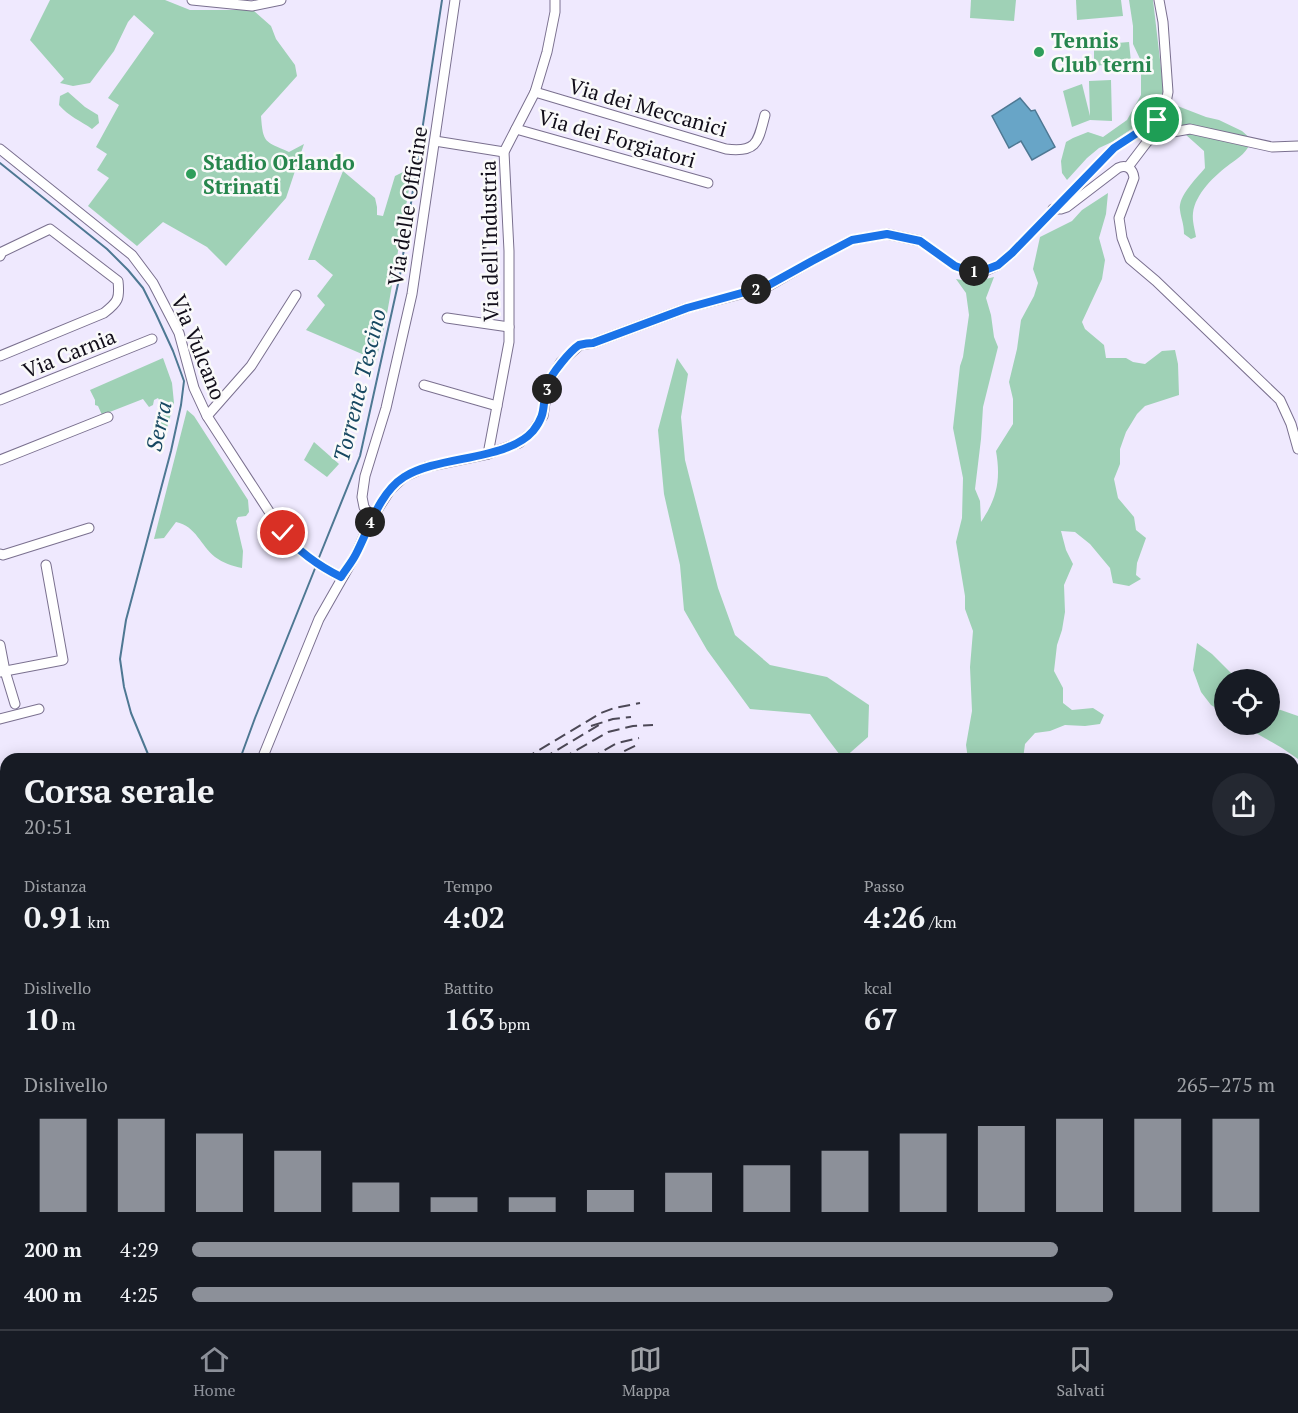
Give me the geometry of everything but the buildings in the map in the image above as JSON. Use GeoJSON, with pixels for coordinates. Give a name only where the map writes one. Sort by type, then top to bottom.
{"type":"FeatureCollection","features":[{"type":"Feature","properties":{"kind":"street"},"geometry":{"type":"LineString","coordinates":[[192,0],[252,6],[281,0]]}},
{"type":"Feature","properties":{"kind":"street","name":"Via delle Officine"},"geometry":{"type":"LineString","coordinates":[[372,518],[364,507],[362,497],[365,476],[386,408],[412,294],[455,0]]}},
{"type":"Feature","properties":{"kind":"street","name":"Via dell'Industria"},"geometry":{"type":"LineString","coordinates":[[488,454],[510,327],[504,152],[535,92],[547,52],[555,12],[555,0]]}},
{"type":"Feature","properties":{"kind":"street"},"geometry":{"type":"LineString","coordinates":[[264,753],[319,619],[356,554],[372,518],[390,490],[404,477],[426,467],[488,454],[519,442],[532,432],[543,416],[548,383],[561,362],[580,345],[593,343],[687,308],[767,286],[852,240],[887,234],[920,241],[955,266],[969,271],[985,270],[998,265],[1114,148],[1157,120],[1165,108],[1168,92],[1163,22],[1159,0]]}},
{"type":"Feature","properties":{"kind":"street","name":"Via dei Meccanici"},"geometry":{"type":"LineString","coordinates":[[535,92],[726,149],[747,149],[756,144],[765,116]]}},
{"type":"Feature","properties":{"kind":"street","name":"Via dei Forgiatori"},"geometry":{"type":"LineString","coordinates":[[516,129],[708,183]]}},
{"type":"Feature","properties":{"kind":"street"},"geometry":{"type":"LineString","coordinates":[[1128,167],[1147,142],[1156,135],[1190,129],[1272,147],[1298,146]]}},
{"type":"Feature","properties":{"kind":"street"},"geometry":{"type":"LineString","coordinates":[[435,141],[504,152]]}},
{"type":"Feature","properties":{"kind":"street","name":"Via Vulcano"},"geometry":{"type":"LineString","coordinates":[[0,149],[132,255],[153,283],[179,333],[194,388],[207,416],[283,533],[311,559],[341,577]]}},
{"type":"Feature","properties":{"kind":"street"},"geometry":{"type":"LineString","coordinates":[[1053,209],[1067,207],[1118,168],[1128,167]]}},
{"type":"Feature","properties":{"kind":"street"},"geometry":{"type":"LineString","coordinates":[[1128,167],[1134,178],[1119,218],[1122,238],[1130,259],[1280,400],[1291,424],[1298,449]]}},
{"type":"Feature","properties":{"kind":"street","name":"Via Carnia"},"geometry":{"type":"LineString","coordinates":[[0,256],[2,252],[50,230],[118,281],[119,294],[116,304],[104,313],[0,356]]}},
{"type":"Feature","properties":{"kind":"street"},"geometry":{"type":"LineString","coordinates":[[207,416],[251,366],[296,296]]}},
{"type":"Feature","properties":{"kind":"street"},"geometry":{"type":"LineString","coordinates":[[447,318],[510,327]]}},
{"type":"Feature","properties":{"kind":"street","name":"Via Carnia"},"geometry":{"type":"LineString","coordinates":[[0,400],[152,339]]}},
{"type":"Feature","properties":{"kind":"street"},"geometry":{"type":"LineString","coordinates":[[424,385],[497,406]]}},
{"type":"Feature","properties":{"kind":"street"},"geometry":{"type":"LineString","coordinates":[[0,460],[108,417]]}},
{"type":"Feature","properties":{"kind":"street"},"geometry":{"type":"LineString","coordinates":[[0,554],[3,555],[89,528]]}},
{"type":"Feature","properties":{"kind":"street"},"geometry":{"type":"LineString","coordinates":[[3,671],[63,660],[46,565]]}},
{"type":"Feature","properties":{"kind":"street"},"geometry":{"type":"LineString","coordinates":[[0,645],[3,671],[15,704]]}},
{"type":"Feature","properties":{"kind":"street"},"geometry":{"type":"LineString","coordinates":[[0,719],[39,709]]}},
{"type":"Feature","properties":{"kind":"green space"},"geometry":{"type":"Polygon","coordinates":[[[50,0],[165,0],[190,10],[253,10],[271,26],[276,39],[295,65],[297,76],[261,116],[264,137],[270,143],[289,152],[304,144],[286,198],[226,266],[207,247],[163,222],[137,246],[88,206],[109,178],[97,170],[107,154],[96,147],[119,105],[108,98],[154,33],[134,15],[128,22],[114,51],[90,83],[73,86],[60,83],[64,79],[30,40],[50,0]]]}},
{"type":"Feature","properties":{"kind":"green space"},"geometry":{"type":"Polygon","coordinates":[[[971,0],[1016,0],[1014,21],[970,18],[971,0]]]}},
{"type":"Feature","properties":{"kind":"green space"},"geometry":{"type":"Polygon","coordinates":[[[1076,0],[1121,0],[1123,16],[1077,20],[1076,0]]]}},
{"type":"Feature","properties":{"kind":"green space"},"geometry":{"type":"Polygon","coordinates":[[[1129,0],[1153,0],[1164,94],[1175,105],[1219,120],[1242,131],[1252,140],[1243,154],[1218,174],[1202,192],[1193,213],[1196,237],[1191,239],[1184,234],[1180,205],[1188,188],[1205,168],[1204,151],[1185,134],[1166,132],[1142,122],[1099,148],[1067,180],[1062,173],[1061,161],[1066,142],[1088,132],[1103,137],[1127,120],[1141,95],[1141,61],[1133,44],[1129,0]]]}},
{"type":"Feature","properties":{"kind":"green space"},"geometry":{"type":"Polygon","coordinates":[[[1129,42],[1131,62],[1094,66],[1094,45],[1129,42]]]}},
{"type":"Feature","properties":{"kind":"green space"},"geometry":{"type":"Polygon","coordinates":[[[1111,80],[1112,121],[1090,120],[1072,127],[1063,91],[1082,84],[1090,116],[1089,81],[1111,80]]]}},
{"type":"Feature","properties":{"kind":"green space"},"geometry":{"type":"Polygon","coordinates":[[[68,92],[98,115],[99,123],[92,129],[59,105],[60,96],[68,92]]]}},
{"type":"Feature","properties":{"kind":"green space"},"geometry":{"type":"Polygon","coordinates":[[[409,169],[412,172],[385,325],[376,360],[306,330],[325,305],[317,296],[333,275],[315,260],[308,260],[343,171],[375,198],[377,215],[383,216],[395,176],[409,169]]]}},
{"type":"Feature","properties":{"kind":"green space"},"geometry":{"type":"Polygon","coordinates":[[[1108,193],[1106,214],[1099,238],[1105,260],[1102,279],[1082,322],[1085,329],[1104,345],[1106,358],[1126,358],[1145,364],[1162,351],[1175,350],[1178,364],[1179,395],[1145,406],[1137,414],[1126,432],[1120,449],[1120,464],[1114,479],[1118,498],[1134,517],[1136,530],[1146,538],[1137,563],[1136,575],[1141,579],[1129,586],[1113,583],[1110,568],[1090,544],[1075,532],[1061,531],[1073,564],[1064,585],[1065,612],[1057,645],[1054,671],[1063,688],[1063,703],[1072,710],[1093,708],[1104,715],[1100,724],[1065,725],[1050,731],[1035,733],[1025,744],[1024,753],[967,753],[966,745],[972,711],[970,667],[973,631],[965,609],[956,542],[962,518],[963,478],[953,428],[969,315],[966,293],[956,279],[973,282],[994,277],[986,298],[998,347],[983,407],[975,489],[980,501],[981,522],[991,505],[998,480],[996,451],[1013,424],[1013,399],[1009,382],[1021,320],[1038,283],[1033,269],[1040,237],[1072,221],[1082,210],[1108,193]]]}},
{"type":"Feature","properties":{"kind":"green space"},"geometry":{"type":"Polygon","coordinates":[[[163,358],[172,383],[174,403],[167,428],[154,432],[163,406],[158,398],[149,407],[143,399],[102,415],[98,406],[95,405],[90,390],[163,358]]]}},
{"type":"Feature","properties":{"kind":"green space"},"geometry":{"type":"Polygon","coordinates":[[[677,358],[688,374],[681,417],[685,460],[718,588],[735,635],[770,665],[827,677],[869,705],[868,737],[850,753],[838,753],[810,714],[750,709],[707,650],[684,610],[680,565],[664,494],[658,430],[677,358]]]}},
{"type":"Feature","properties":{"kind":"green space"},"geometry":{"type":"Polygon","coordinates":[[[187,410],[194,416],[248,500],[249,512],[246,516],[238,517],[236,521],[243,551],[242,568],[215,557],[183,524],[176,522],[164,538],[154,539],[187,410]]]}},
{"type":"Feature","properties":{"kind":"green space"},"geometry":{"type":"Polygon","coordinates":[[[314,442],[339,464],[327,477],[304,460],[314,442]]]}},
{"type":"Feature","properties":{"kind":"green space"},"geometry":{"type":"Polygon","coordinates":[[[1197,643],[1227,669],[1214,669],[1214,707],[1201,692],[1193,670],[1197,643]]]}},
{"type":"Feature","properties":{"kind":"green space"},"geometry":{"type":"Polygon","coordinates":[[[1280,710],[1298,716],[1298,753],[1289,753],[1259,735],[1280,735],[1280,710]]]}},
{"type":"Feature","properties":{"kind":"water"},"geometry":{"type":"Polygon","coordinates":[[[1020,98],[1031,111],[1035,110],[1055,147],[1032,160],[1021,141],[1009,148],[992,116],[1020,98]]]}},
{"type":"Feature","properties":{"kind":"waterway","name":"Torrente Tescino"},"geometry":{"type":"LineString","coordinates":[[318,560],[360,456],[400,275],[442,0]]}},
{"type":"Feature","properties":{"kind":"waterway","name":"Serra"},"geometry":{"type":"LineString","coordinates":[[0,163],[107,249],[128,270],[143,288],[173,351],[184,381],[171,451],[126,620],[120,659],[131,713],[148,753]]}},
{"type":"Feature","properties":{"kind":"waterway","name":"Torrente Tescino"},"geometry":{"type":"LineString","coordinates":[[242,753],[316,566]]}},
{"type":"Feature","properties":{"kind":"railway"},"geometry":{"type":"LineString","coordinates":[[534,753],[601,713],[640,703]]}},
{"type":"Feature","properties":{"kind":"railway"},"geometry":{"type":"LineString","coordinates":[[591,726],[613,719],[631,717]]}},
{"type":"Feature","properties":{"kind":"railway"},"geometry":{"type":"LineString","coordinates":[[552,753],[599,725]]}},
{"type":"Feature","properties":{"kind":"railway"},"geometry":{"type":"LineString","coordinates":[[571,753],[608,732],[633,726],[653,725]]}},
{"type":"Feature","properties":{"kind":"railway"},"geometry":{"type":"LineString","coordinates":[[600,753],[617,743],[639,738]]}},
{"type":"Feature","properties":{"kind":"railway"},"geometry":{"type":"LineString","coordinates":[[620,753],[637,745]]}},
{"type":"Feature","properties":{"kind":"place","name":"Tennis Club terni"},"geometry":{"type":"Point","coordinates":[1039,52]}},
{"type":"Feature","properties":{"kind":"place","name":"Stadio Orlando Strinati"},"geometry":{"type":"Point","coordinates":[191,174]}},
{"type":"Feature","properties":{"kind":"route"},"geometry":{"type":"LineString","coordinates":[[283,533],[311,559],[341,577],[356,554],[372,518],[390,490],[404,477],[426,467],[488,454],[519,442],[532,432],[543,416],[548,383],[561,362],[580,345],[593,343],[687,308],[767,286],[852,240],[887,234],[920,241],[955,266],[969,271],[985,270],[998,265],[1114,148],[1157,120]]}}]}
